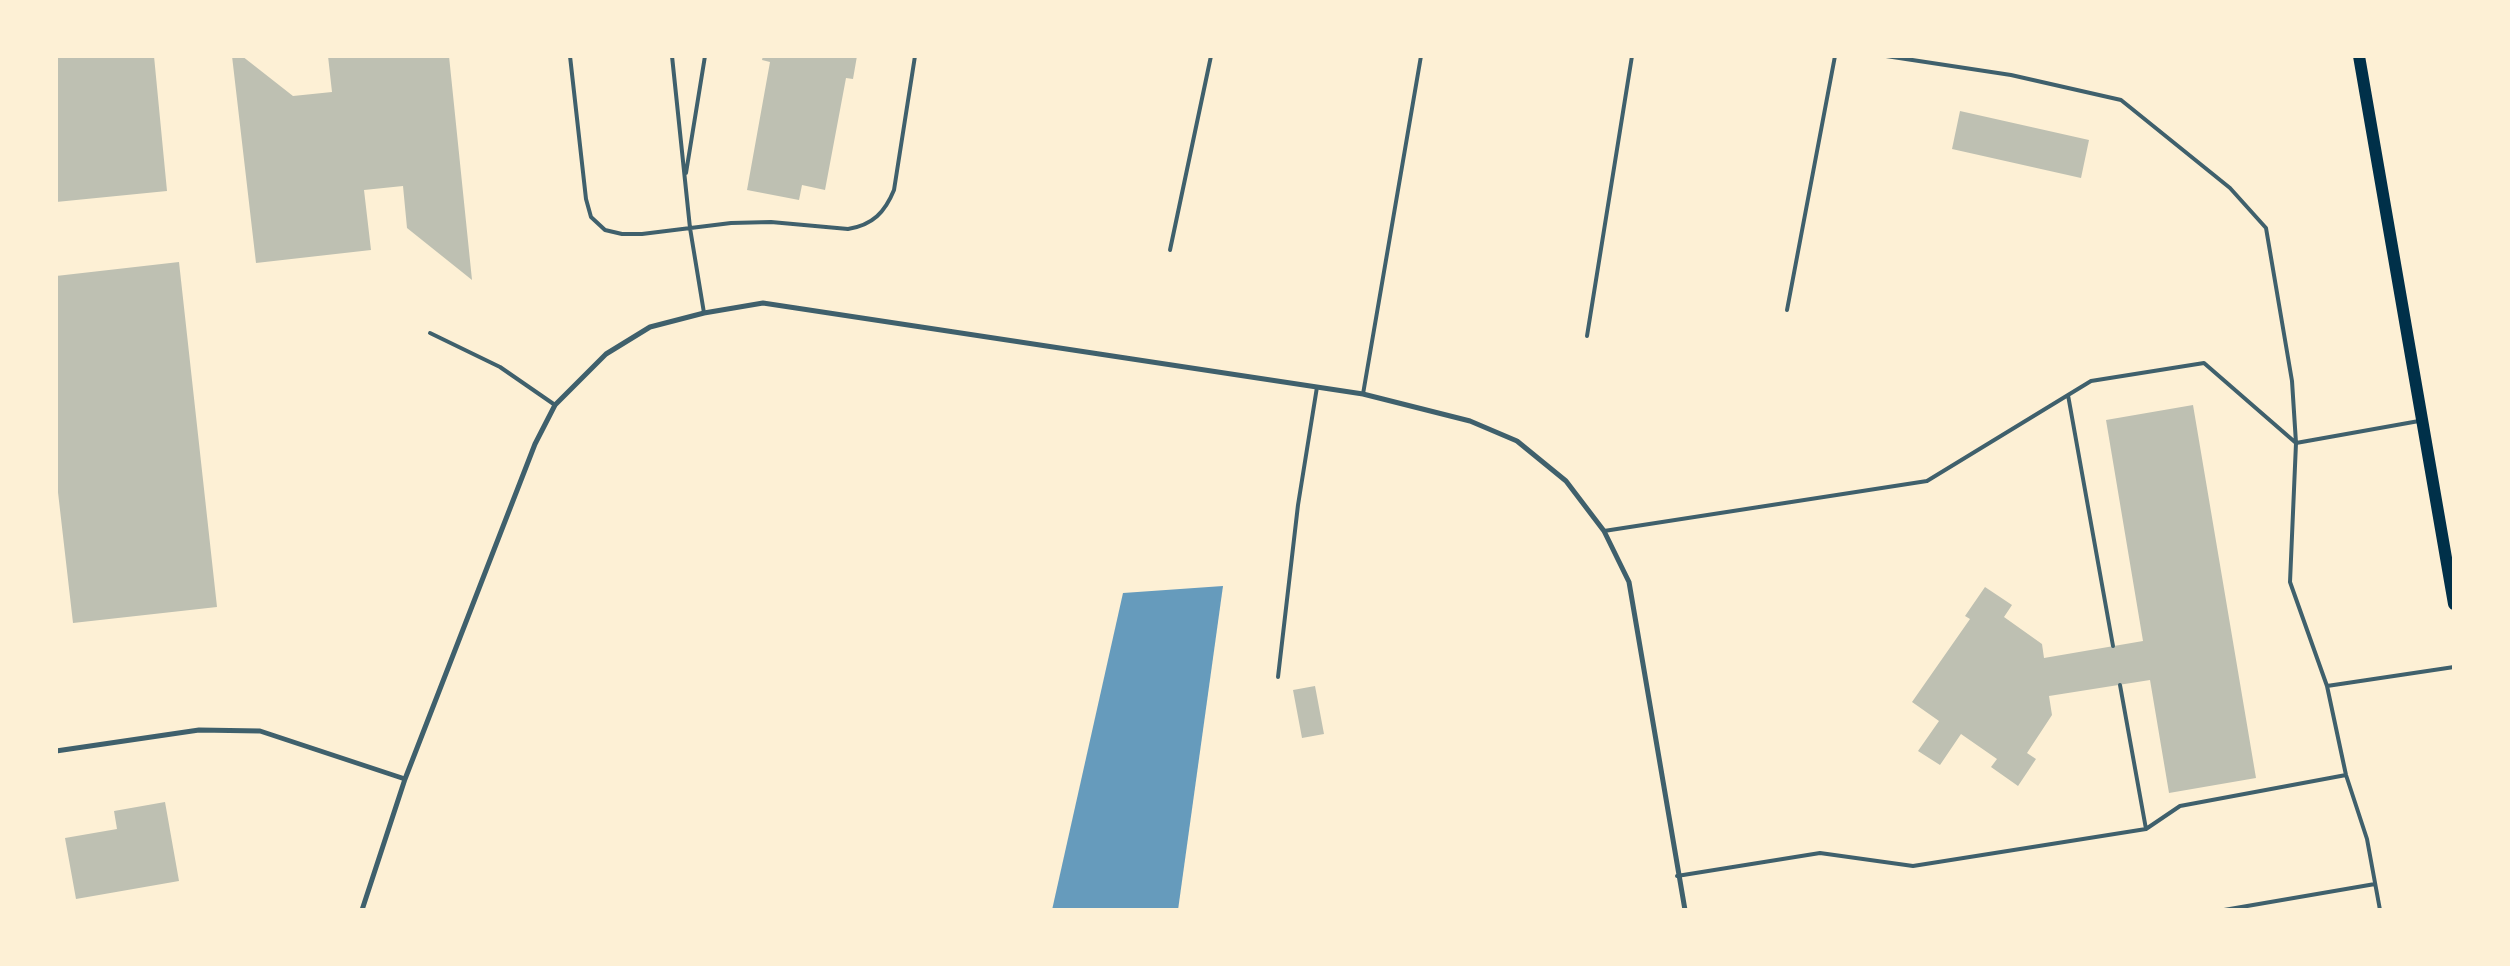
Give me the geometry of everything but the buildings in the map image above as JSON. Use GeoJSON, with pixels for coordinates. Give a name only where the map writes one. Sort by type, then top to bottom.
{"type":"FeatureCollection","features":[{"type":"Feature","properties":{"kind":"main road"},"geometry":{"type":"LineString","coordinates":[[2359,56],[2454,604]]}},
{"type":"Feature","properties":{"kind":"street"},"geometry":{"type":"LineString","coordinates":[[362,910],[405,779],[535,444],[555,405],[606,354],[650,327],[704,313],[763,303],[1363,394],[1470,421],[1518,442],[1566,481],[1604,531],[1629,582],[1685,910]]}},
{"type":"Feature","properties":{"kind":"street"},"geometry":{"type":"LineString","coordinates":[[56,751],[199,730],[260,731],[405,779]]}},
{"type":"Feature","properties":{"kind":"lane"},"geometry":{"type":"LineString","coordinates":[[570,56],[586,199],[591,217],[605,230],[622,234],[731,223],[771,222],[848,229],[860,227],[874,220],[887,208],[894,190],[915,56]]}},
{"type":"Feature","properties":{"kind":"lane"},"geometry":{"type":"LineString","coordinates":[[672,56],[690,228],[704,313]]}},
{"type":"Feature","properties":{"kind":"lane"},"geometry":{"type":"LineString","coordinates":[[685,180],[705,56]]}},
{"type":"Feature","properties":{"kind":"lane"},"geometry":{"type":"LineString","coordinates":[[1170,250],[1211,56]]}},
{"type":"Feature","properties":{"kind":"lane"},"geometry":{"type":"LineString","coordinates":[[1363,394],[1422,56]]}},
{"type":"Feature","properties":{"kind":"lane"},"geometry":{"type":"LineString","coordinates":[[1587,336],[1632,56]]}},
{"type":"Feature","properties":{"kind":"lane"},"geometry":{"type":"LineString","coordinates":[[1787,310],[1835,56]]}},
{"type":"Feature","properties":{"kind":"lane"},"geometry":{"type":"LineString","coordinates":[[1886,56],[2011,75],[2121,100],[2230,188],[2266,228],[2292,381],[2296,443],[2290,582],[2327,686],[2346,775],[2367,839],[2380,910]]}},
{"type":"Feature","properties":{"kind":"lane"},"geometry":{"type":"LineString","coordinates":[[430,333],[500,367],[555,405]]}},
{"type":"Feature","properties":{"kind":"lane"},"geometry":{"type":"LineString","coordinates":[[1604,531],[1927,481],[2091,381],[2204,363],[2296,443]]}},
{"type":"Feature","properties":{"kind":"lane"},"geometry":{"type":"LineString","coordinates":[[1278,677],[1298,505],[1317,387]]}},
{"type":"Feature","properties":{"kind":"lane"},"geometry":{"type":"LineString","coordinates":[[2068,395],[2113,646]]}},
{"type":"Feature","properties":{"kind":"lane"},"geometry":{"type":"LineString","coordinates":[[2296,443],[2423,420]]}},
{"type":"Feature","properties":{"kind":"lane"},"geometry":{"type":"LineString","coordinates":[[2327,686],[2454,667]]}},
{"type":"Feature","properties":{"kind":"lane"},"geometry":{"type":"LineString","coordinates":[[2120,684],[2146,829]]}},
{"type":"Feature","properties":{"kind":"lane"},"geometry":{"type":"LineString","coordinates":[[1678,876],[1820,853],[1912,866],[2146,829],[2180,806],[2346,775]]}},
{"type":"Feature","properties":{"kind":"lane"},"geometry":{"type":"LineString","coordinates":[[2224,910],[2375,884]]}},
{"type":"Feature","properties":{"kind":"water"},"geometry":{"type":"Polygon","coordinates":[[[1223,586],[1178,910],[1052,910],[1123,593],[1223,586]]]}}]}
